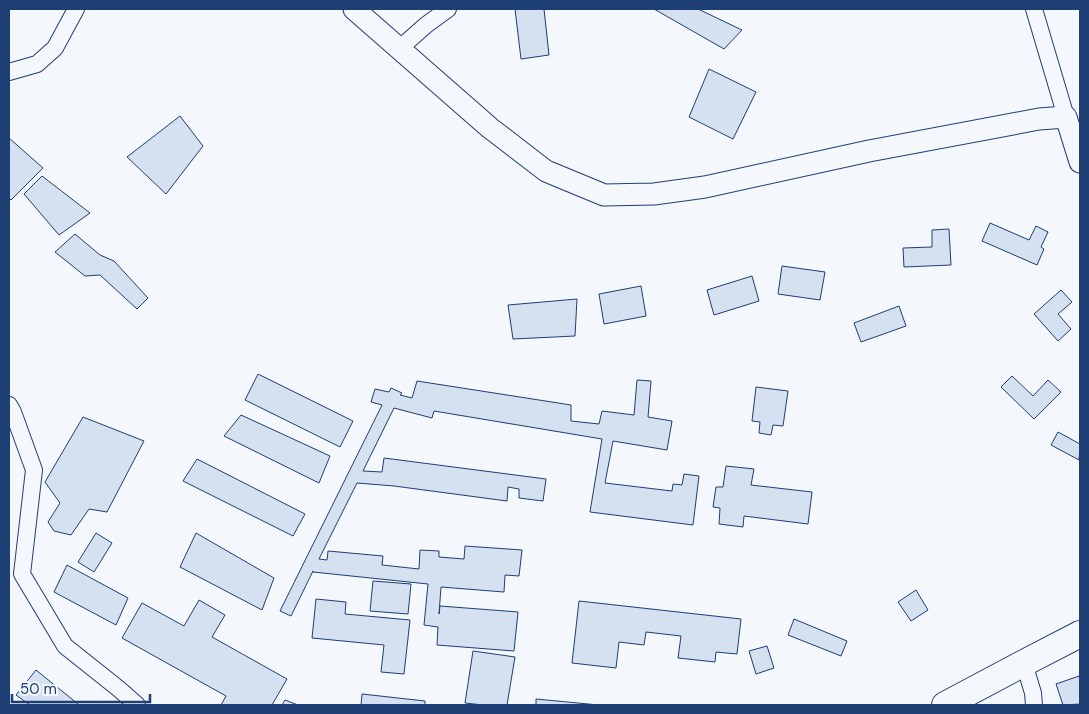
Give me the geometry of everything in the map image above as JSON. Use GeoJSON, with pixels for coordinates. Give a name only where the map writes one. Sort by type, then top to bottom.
{"type":"FeatureCollection","features":[{"type":"Feature","properties":{"kind":"main road"},"geometry":{"type":"LineString","coordinates":[[945,705],[1080,634]]}},
{"type":"Feature","properties":{"kind":"street"},"geometry":{"type":"LineString","coordinates":[[9,72],[37,64],[55,48],[76,9]]}},
{"type":"Feature","properties":{"kind":"street"},"geometry":{"type":"LineString","coordinates":[[354,9],[490,128],[546,171],[604,195],[654,194],[705,187],[878,149],[1039,118],[1066,117]]}},
{"type":"Feature","properties":{"kind":"street"},"geometry":{"type":"LineString","coordinates":[[399,49],[426,25],[448,9]]}},
{"type":"Feature","properties":{"kind":"street"},"geometry":{"type":"LineString","coordinates":[[1034,9],[1080,162]]}},
{"type":"Feature","properties":{"kind":"street"},"geometry":{"type":"LineString","coordinates":[[9,405],[34,470],[22,574],[65,646],[137,705]]}},
{"type":"Feature","properties":{"kind":"street"},"geometry":{"type":"LineString","coordinates":[[1024,662],[1033,693],[1034,705]]}},
{"type":"Feature","properties":{"kind":"building"},"geometry":{"type":"Polygon","coordinates":[[[515,9],[544,9],[549,55],[521,59],[515,9]]]}},
{"type":"Feature","properties":{"kind":"building"},"geometry":{"type":"Polygon","coordinates":[[[654,9],[698,9],[742,30],[724,49],[654,9]]]}},
{"type":"Feature","properties":{"kind":"building"},"geometry":{"type":"Polygon","coordinates":[[[709,69],[756,92],[733,139],[689,117],[709,69]]]}},
{"type":"Feature","properties":{"kind":"building"},"geometry":{"type":"Polygon","coordinates":[[[180,116],[203,146],[166,194],[127,157],[180,116]]]}},
{"type":"Feature","properties":{"kind":"building"},"geometry":{"type":"Polygon","coordinates":[[[9,138],[43,168],[11,200],[9,198],[9,138]]]}},
{"type":"Feature","properties":{"kind":"building"},"geometry":{"type":"Polygon","coordinates":[[[42,176],[90,213],[59,235],[24,194],[42,176]]]}},
{"type":"Feature","properties":{"kind":"building"},"geometry":{"type":"Polygon","coordinates":[[[990,223],[1029,240],[1036,226],[1048,232],[1041,247],[1044,249],[1037,265],[982,241],[990,223]]]}},
{"type":"Feature","properties":{"kind":"building"},"geometry":{"type":"Polygon","coordinates":[[[949,229],[951,265],[904,267],[903,248],[932,247],[932,230],[949,229]]]}},
{"type":"Feature","properties":{"kind":"building"},"geometry":{"type":"Polygon","coordinates":[[[75,234],[100,255],[114,261],[148,298],[137,309],[100,275],[85,276],[55,252],[75,234]]]}},
{"type":"Feature","properties":{"kind":"building"},"geometry":{"type":"Polygon","coordinates":[[[782,266],[825,272],[820,300],[778,294],[782,266]]]}},
{"type":"Feature","properties":{"kind":"building"},"geometry":{"type":"Polygon","coordinates":[[[752,276],[759,301],[714,315],[707,290],[752,276]]]}},
{"type":"Feature","properties":{"kind":"building"},"geometry":{"type":"Polygon","coordinates":[[[641,286],[646,316],[604,324],[599,294],[641,286]]]}},
{"type":"Feature","properties":{"kind":"building"},"geometry":{"type":"Polygon","coordinates":[[[1061,290],[1072,302],[1058,314],[1071,329],[1058,341],[1034,314],[1061,290]]]}},
{"type":"Feature","properties":{"kind":"building"},"geometry":{"type":"Polygon","coordinates":[[[577,299],[575,336],[513,339],[508,305],[577,299]]]}},
{"type":"Feature","properties":{"kind":"building"},"geometry":{"type":"Polygon","coordinates":[[[899,306],[906,326],[861,342],[854,323],[899,306]]]}},
{"type":"Feature","properties":{"kind":"building"},"geometry":{"type":"Polygon","coordinates":[[[258,374],[353,421],[340,447],[245,400],[258,374]]]}},
{"type":"Feature","properties":{"kind":"building"},"geometry":{"type":"Polygon","coordinates":[[[1012,376],[1033,396],[1048,380],[1061,392],[1034,419],[1001,387],[1012,376]]]}},
{"type":"Feature","properties":{"kind":"building"},"geometry":{"type":"Polygon","coordinates":[[[637,380],[651,381],[648,417],[672,421],[667,450],[613,441],[605,483],[672,491],[673,484],[682,485],[684,474],[699,476],[693,525],[590,512],[602,439],[434,411],[432,418],[394,408],[363,471],[382,472],[384,458],[546,479],[543,501],[519,498],[519,489],[508,487],[507,501],[357,483],[319,559],[327,560],[328,551],[383,556],[382,565],[419,569],[420,550],[439,551],[439,557],[464,559],[465,546],[522,550],[519,576],[505,575],[504,592],[441,587],[439,614],[440,606],[518,612],[514,651],[437,645],[438,627],[424,625],[428,584],[313,571],[291,616],[280,611],[382,405],[371,402],[375,389],[389,392],[391,388],[402,393],[400,395],[412,398],[417,381],[571,405],[571,421],[599,424],[602,411],[634,415],[637,380]]]}},
{"type":"Feature","properties":{"kind":"building"},"geometry":{"type":"Polygon","coordinates":[[[756,387],[788,391],[783,426],[773,425],[771,435],[759,433],[760,422],[752,421],[756,387]]]}},
{"type":"Feature","properties":{"kind":"building"},"geometry":{"type":"Polygon","coordinates":[[[241,415],[330,456],[319,483],[224,436],[241,415]]]}},
{"type":"Feature","properties":{"kind":"building"},"geometry":{"type":"Polygon","coordinates":[[[83,417],[144,441],[107,512],[89,509],[71,535],[54,531],[48,522],[60,503],[45,482],[83,417]]]}},
{"type":"Feature","properties":{"kind":"building"},"geometry":{"type":"Polygon","coordinates":[[[1058,432],[1080,444],[1079,460],[1051,445],[1058,432]]]}},
{"type":"Feature","properties":{"kind":"building"},"geometry":{"type":"Polygon","coordinates":[[[197,459],[305,514],[293,536],[183,481],[197,459]]]}},
{"type":"Feature","properties":{"kind":"building"},"geometry":{"type":"Polygon","coordinates":[[[726,466],[754,469],[751,485],[812,492],[808,524],[744,516],[743,527],[719,524],[720,508],[713,507],[716,487],[723,487],[726,466]]]}},
{"type":"Feature","properties":{"kind":"building"},"geometry":{"type":"Polygon","coordinates":[[[96,533],[112,543],[94,572],[78,562],[96,533]]]}},
{"type":"Feature","properties":{"kind":"building"},"geometry":{"type":"Polygon","coordinates":[[[196,533],[274,578],[262,610],[180,567],[196,533]]]}},
{"type":"Feature","properties":{"kind":"building"},"geometry":{"type":"Polygon","coordinates":[[[67,565],[128,598],[116,625],[54,592],[67,565]]]}},
{"type":"Feature","properties":{"kind":"building"},"geometry":{"type":"Polygon","coordinates":[[[373,581],[411,584],[408,614],[370,611],[373,581]]]}},
{"type":"Feature","properties":{"kind":"building"},"geometry":{"type":"Polygon","coordinates":[[[916,590],[928,610],[911,621],[898,602],[916,590]]]}},
{"type":"Feature","properties":{"kind":"building"},"geometry":{"type":"Polygon","coordinates":[[[316,599],[346,602],[345,614],[410,620],[404,674],[381,672],[384,645],[312,638],[316,599]]]}},
{"type":"Feature","properties":{"kind":"building"},"geometry":{"type":"Polygon","coordinates":[[[199,600],[225,615],[212,637],[287,679],[272,705],[221,705],[226,696],[122,638],[142,603],[184,626],[199,600]]]}},
{"type":"Feature","properties":{"kind":"building"},"geometry":{"type":"Polygon","coordinates":[[[579,601],[741,619],[737,654],[716,652],[715,662],[678,658],[681,636],[646,632],[644,645],[619,642],[616,668],[572,663],[579,601]]]}},
{"type":"Feature","properties":{"kind":"building"},"geometry":{"type":"Polygon","coordinates":[[[794,619],[847,641],[841,656],[788,635],[794,619]]]}},
{"type":"Feature","properties":{"kind":"building"},"geometry":{"type":"Polygon","coordinates":[[[767,646],[774,668],[756,674],[749,651],[767,646]]]}},
{"type":"Feature","properties":{"kind":"building"},"geometry":{"type":"Polygon","coordinates":[[[473,651],[515,657],[507,705],[465,703],[473,651]]]}},
{"type":"Feature","properties":{"kind":"building"},"geometry":{"type":"Polygon","coordinates":[[[36,670],[78,704],[30,705],[16,695],[36,670]]]}},
{"type":"Feature","properties":{"kind":"building"},"geometry":{"type":"Polygon","coordinates":[[[1079,676],[1080,704],[1063,705],[1056,684],[1079,676]]]}},
{"type":"Feature","properties":{"kind":"building"},"geometry":{"type":"Polygon","coordinates":[[[362,694],[425,701],[425,705],[361,705],[362,694]]]}},
{"type":"Feature","properties":{"kind":"building"},"geometry":{"type":"Polygon","coordinates":[[[536,699],[599,705],[536,705],[536,699]]]}},
{"type":"Feature","properties":{"kind":"building"},"geometry":{"type":"Polygon","coordinates":[[[285,700],[298,705],[282,705],[285,700]]]}}]}
